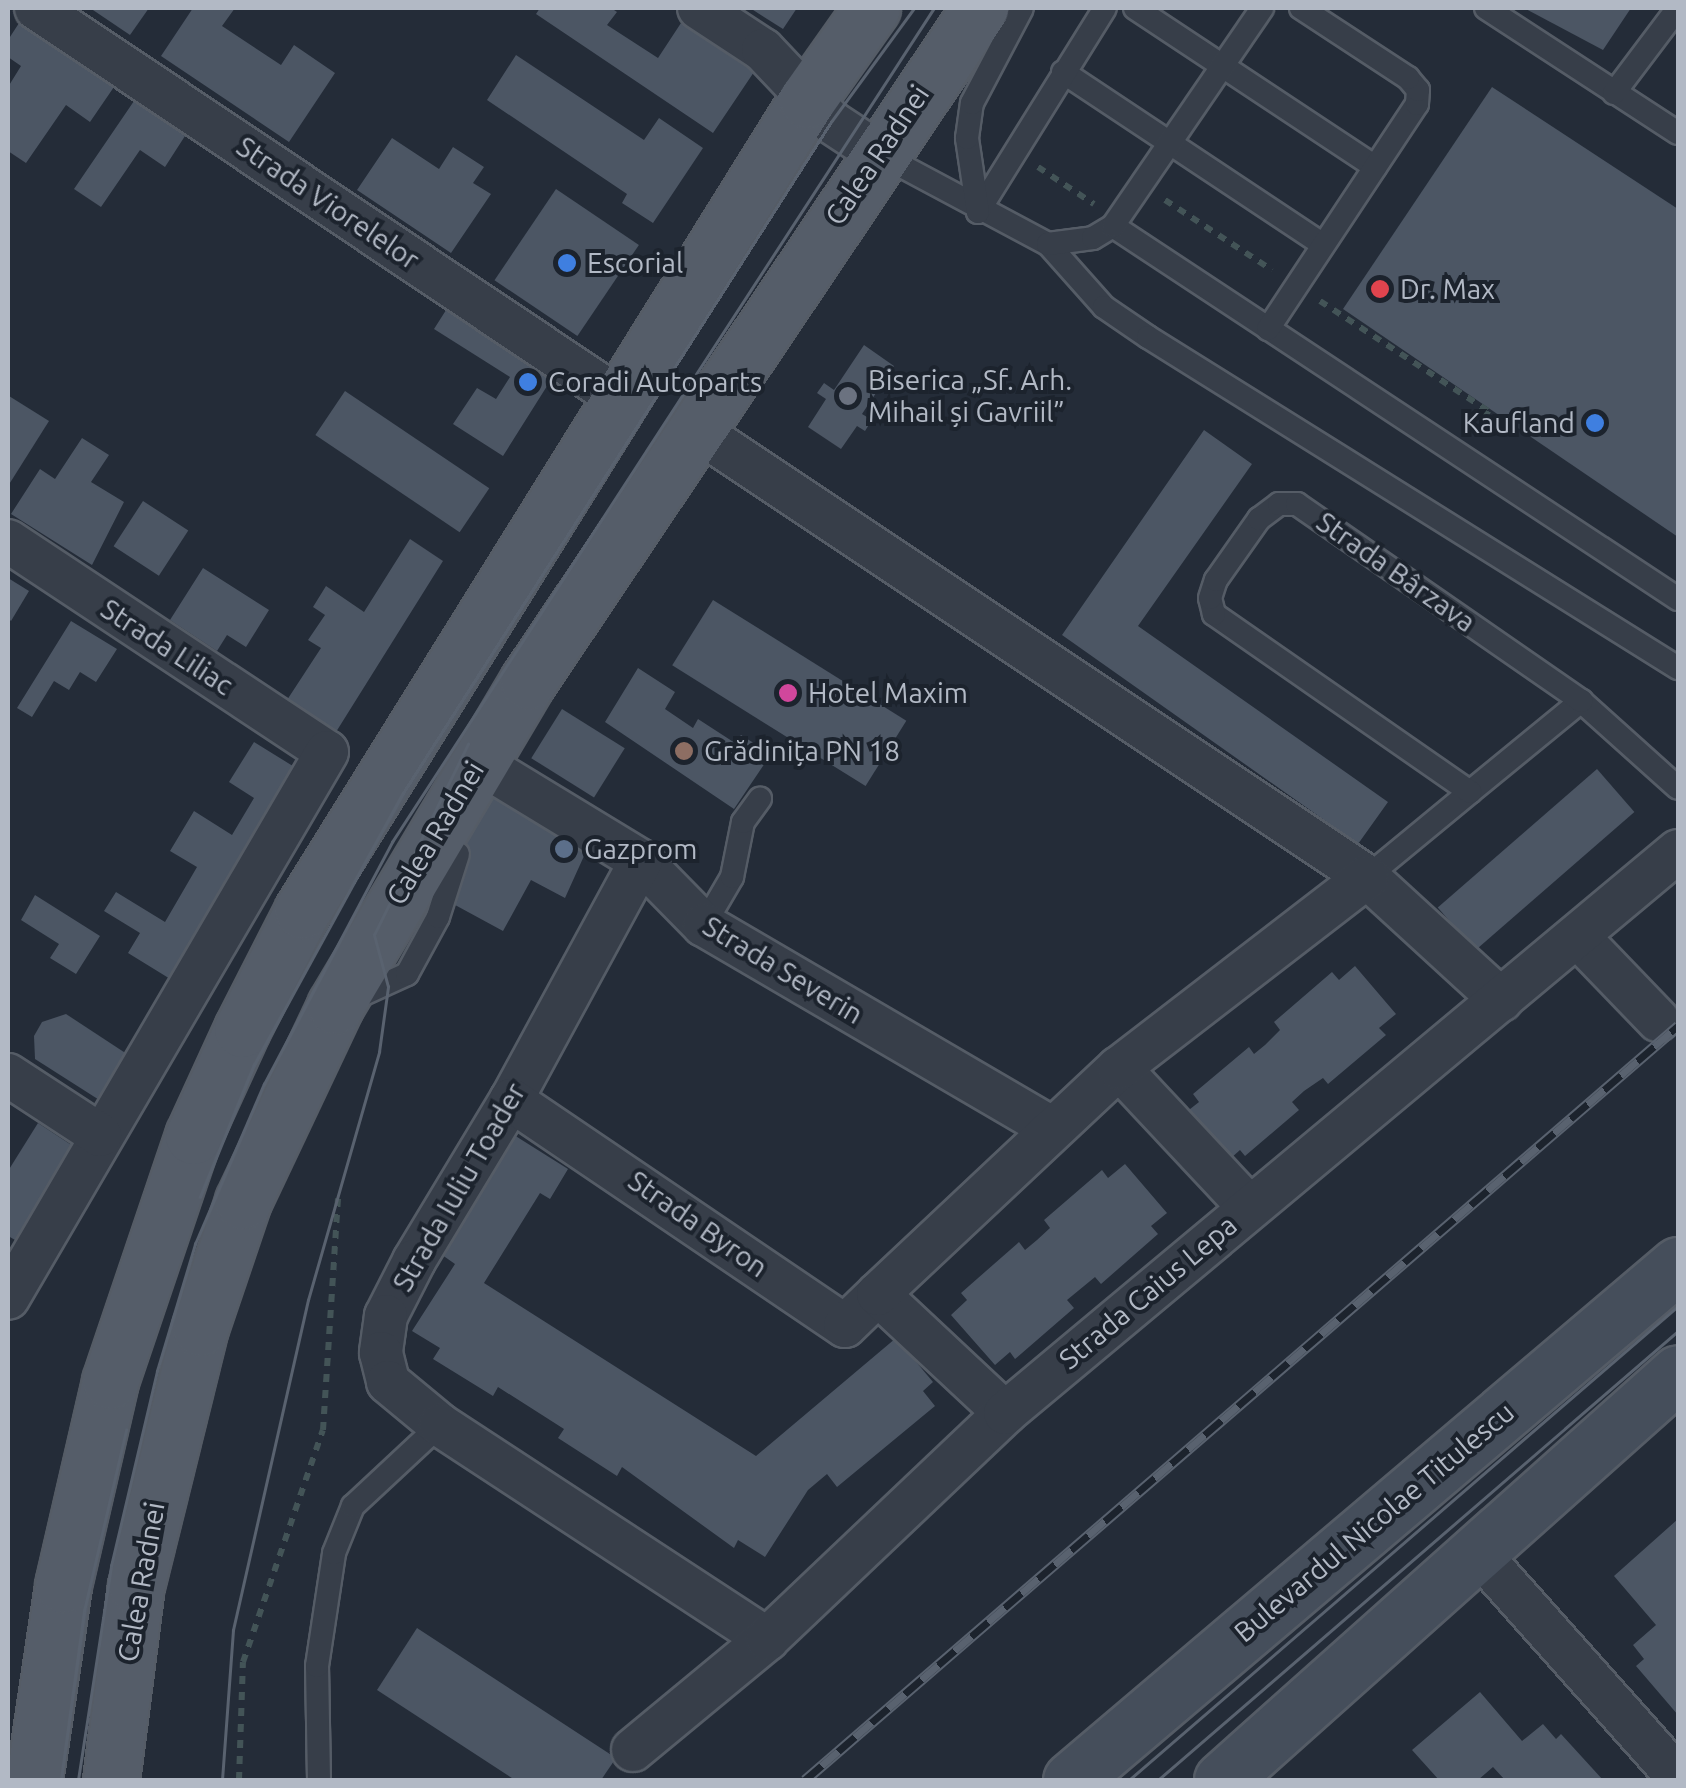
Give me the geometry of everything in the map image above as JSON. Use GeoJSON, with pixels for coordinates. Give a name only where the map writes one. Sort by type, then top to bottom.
{"type":"FeatureCollection","features":[{"type":"Feature","properties":{"kind":"main road"},"geometry":{"type":"LineString","coordinates":[[36,1762],[88,1460],[123,1335],[193,1136],[302,912],[807,100],[872,8]]}},
{"type":"Feature","properties":{"kind":"main road","name":"Calea Radnei"},"geometry":{"type":"LineString","coordinates":[[111,1770],[136,1586],[200,1328],[242,1201],[335,1006],[478,762],[878,153],[980,8]]}},
{"type":"Feature","properties":{"kind":"main road","name":"Bulevardul Nicolae Titulescu"},"geometry":{"type":"LineString","coordinates":[[1070,1780],[1678,1265]]}},
{"type":"Feature","properties":{"kind":"main road"},"geometry":{"type":"LineString","coordinates":[[1222,1780],[1480,1555],[1678,1373]]}},
{"type":"Feature","properties":{"kind":"street","name":"Strada Viorelelor"},"geometry":{"type":"LineString","coordinates":[[36,8],[620,398]]}},
{"type":"Feature","properties":{"kind":"street"},"geometry":{"type":"LineString","coordinates":[[700,8],[763,50],[807,100],[878,153]]}},
{"type":"Feature","properties":{"kind":"street"},"geometry":{"type":"LineString","coordinates":[[695,429],[1368,877],[1500,1000]]}},
{"type":"Feature","properties":{"kind":"street","name":"Strada Liliac"},"geometry":{"type":"LineString","coordinates":[[8,541],[327,752],[100,1136]]}},
{"type":"Feature","properties":{"kind":"street","name":"Strada Severin"},"geometry":{"type":"LineString","coordinates":[[478,762],[641,861],[704,925],[1051,1128]]}},
{"type":"Feature","properties":{"kind":"street","name":"Strada Caius Lepa"},"geometry":{"type":"LineString","coordinates":[[633,1750],[767,1639],[1006,1413],[1248,1206],[1579,938],[1678,851]]}},
{"type":"Feature","properties":{"kind":"street","name":"Strada Iuliu Toader"},"geometry":{"type":"LineString","coordinates":[[641,861],[511,1100],[386,1316],[381,1353],[388,1382],[440,1425],[767,1639]]}},
{"type":"Feature","properties":{"kind":"street"},"geometry":{"type":"LineString","coordinates":[[1006,1413],[884,1300],[1051,1128],[1119,1068],[1368,877]]}},
{"type":"Feature","properties":{"kind":"street"},"geometry":{"type":"LineString","coordinates":[[1579,938],[1658,1020]]}},
{"type":"Feature","properties":{"kind":"street"},"geometry":{"type":"LineString","coordinates":[[1119,1068],[1248,1206]]}},
{"type":"Feature","properties":{"kind":"street"},"geometry":{"type":"LineString","coordinates":[[8,1075],[100,1136],[8,1298]]}},
{"type":"Feature","properties":{"kind":"street","name":"Strada Byron"},"geometry":{"type":"LineString","coordinates":[[511,1100],[844,1326],[884,1300]]}},
{"type":"Feature","properties":{"kind":"street"},"geometry":{"type":"LineString","coordinates":[[1480,1555],[1678,1777]]}},
{"type":"Feature","properties":{"kind":"lane"},"geometry":{"type":"LineString","coordinates":[[978,212],[967,138],[972,103],[1022,8]]}},
{"type":"Feature","properties":{"kind":"lane"},"geometry":{"type":"LineString","coordinates":[[978,212],[1106,8]]}},
{"type":"Feature","properties":{"kind":"lane"},"geometry":{"type":"LineString","coordinates":[[1135,8],[1376,168]]}},
{"type":"Feature","properties":{"kind":"lane"},"geometry":{"type":"LineString","coordinates":[[1048,244],[1093,238],[1112,226],[1262,8]]}},
{"type":"Feature","properties":{"kind":"lane"},"geometry":{"type":"LineString","coordinates":[[1268,329],[1417,104],[1418,90],[1301,8]]}},
{"type":"Feature","properties":{"kind":"lane"},"geometry":{"type":"LineString","coordinates":[[1486,8],[1678,133]]}},
{"type":"Feature","properties":{"kind":"lane"},"geometry":{"type":"LineString","coordinates":[[1614,93],[1678,8]]}},
{"type":"Feature","properties":{"kind":"lane"},"geometry":{"type":"LineString","coordinates":[[1063,72],[1324,245]]}},
{"type":"Feature","properties":{"kind":"lane"},"geometry":{"type":"LineString","coordinates":[[878,153],[978,212],[1048,244],[1104,306],[1148,337],[1678,668]]}},
{"type":"Feature","properties":{"kind":"lane"},"geometry":{"type":"LineString","coordinates":[[1112,226],[1678,600]]}},
{"type":"Feature","properties":{"kind":"lane","name":"Strada Bârzava"},"geometry":{"type":"LineString","coordinates":[[1470,792],[1214,614],[1210,598],[1216,580],[1259,519],[1280,504],[1297,504],[1581,701],[1678,788]]}},
{"type":"Feature","properties":{"kind":"lane"},"geometry":{"type":"LineString","coordinates":[[1368,877],[1581,701]]}},
{"type":"Feature","properties":{"kind":"lane"},"geometry":{"type":"LineString","coordinates":[[468,823],[478,762]]}},
{"type":"Feature","properties":{"kind":"lane"},"geometry":{"type":"LineString","coordinates":[[704,925],[732,877],[743,822],[760,799]]}},
{"type":"Feature","properties":{"kind":"lane"},"geometry":{"type":"LineString","coordinates":[[335,1006],[407,974],[438,917],[458,854]]}},
{"type":"Feature","properties":{"kind":"lane"},"geometry":{"type":"LineString","coordinates":[[319,1780],[317,1666],[334,1553],[353,1506],[440,1425]]}},
{"type":"Feature","properties":{"kind":"path"},"geometry":{"type":"LineString","coordinates":[[239,1780],[243,1662],[323,1430],[338,1198]]}},
{"type":"Feature","properties":{"kind":"building"},"geometry":{"type":"Polygon","coordinates":[[[90,8],[149,8],[130,35],[90,8]]]}},
{"type":"Feature","properties":{"kind":"building"},"geometry":{"type":"Polygon","coordinates":[[[193,8],[235,8],[222,26],[281,65],[294,45],[335,73],[289,142],[161,56],[193,8]]]}},
{"type":"Feature","properties":{"kind":"building"},"geometry":{"type":"Polygon","coordinates":[[[540,8],[611,8],[617,12],[607,25],[658,58],[681,23],[754,72],[713,133],[536,14],[540,8]]]}},
{"type":"Feature","properties":{"kind":"building"},"geometry":{"type":"Polygon","coordinates":[[[750,8],[797,8],[783,29],[750,8]]]}},
{"type":"Feature","properties":{"kind":"building"},"geometry":{"type":"Polygon","coordinates":[[[1524,8],[1631,8],[1603,50],[1524,8]]]}},
{"type":"Feature","properties":{"kind":"building"},"geometry":{"type":"Polygon","coordinates":[[[21,20],[116,84],[90,122],[66,105],[26,163],[8,151],[8,87],[21,66],[8,57],[8,40],[21,20]]]}},
{"type":"Feature","properties":{"kind":"building"},"geometry":{"type":"Polygon","coordinates":[[[516,55],[644,140],[659,118],[703,148],[653,223],[622,203],[627,194],[487,100],[516,55]]]}},
{"type":"Feature","properties":{"kind":"building","name":"Kaufland"},"geometry":{"type":"Polygon","coordinates":[[[1492,87],[1678,209],[1678,537],[1343,309],[1492,87]]]}},
{"type":"Feature","properties":{"kind":"building"},"geometry":{"type":"Polygon","coordinates":[[[134,101],[185,136],[165,167],[140,150],[101,207],[74,189],[134,101]]]}},
{"type":"Feature","properties":{"kind":"building"},"geometry":{"type":"Polygon","coordinates":[[[392,138],[439,169],[453,147],[484,167],[473,183],[491,194],[451,253],[357,190],[392,138]]]}},
{"type":"Feature","properties":{"kind":"building","name":"Escorial"},"geometry":{"type":"Polygon","coordinates":[[[556,189],[639,245],[577,336],[494,280],[556,189]]]}},
{"type":"Feature","properties":{"kind":"building","name":"Coradi Autoparts"},"geometry":{"type":"Polygon","coordinates":[[[448,307],[554,375],[503,456],[453,424],[477,388],[496,399],[510,377],[434,329],[448,307]]]}},
{"type":"Feature","properties":{"kind":"building","name":"Biserica „Sf. Arh. Mihail și Gavriil”"},"geometry":{"type":"Polygon","coordinates":[[[864,345],[894,366],[862,414],[872,420],[865,431],[857,426],[841,449],[808,427],[826,399],[817,393],[824,383],[834,390],[864,345]]]}},
{"type":"Feature","properties":{"kind":"building"},"geometry":{"type":"Polygon","coordinates":[[[345,391],[489,488],[460,532],[315,435],[345,391]]]}},
{"type":"Feature","properties":{"kind":"building"},"geometry":{"type":"Polygon","coordinates":[[[9,396],[49,421],[8,486],[8,399],[9,396]]]}},
{"type":"Feature","properties":{"kind":"building"},"geometry":{"type":"Polygon","coordinates":[[[1204,430],[1252,464],[1138,626],[1388,802],[1358,844],[1062,635],[1204,430]]]}},
{"type":"Feature","properties":{"kind":"building"},"geometry":{"type":"Polygon","coordinates":[[[82,438],[109,455],[91,482],[124,502],[92,565],[11,514],[40,469],[55,479],[82,438]]]}},
{"type":"Feature","properties":{"kind":"building"},"geometry":{"type":"Polygon","coordinates":[[[143,501],[188,530],[159,576],[114,546],[143,501]]]}},
{"type":"Feature","properties":{"kind":"building"},"geometry":{"type":"Polygon","coordinates":[[[410,539],[443,561],[336,732],[287,700],[321,648],[308,640],[325,615],[313,607],[326,586],[364,612],[410,539]]]}},
{"type":"Feature","properties":{"kind":"building"},"geometry":{"type":"Polygon","coordinates":[[[203,568],[269,610],[246,647],[227,635],[217,651],[170,620],[203,568]]]}},
{"type":"Feature","properties":{"kind":"building"},"geometry":{"type":"Polygon","coordinates":[[[8,578],[29,591],[11,621],[8,618],[8,578]]]}},
{"type":"Feature","properties":{"kind":"building","name":"Hotel Maxim"},"geometry":{"type":"Polygon","coordinates":[[[713,600],[906,721],[866,786],[672,665],[713,600]]]}},
{"type":"Feature","properties":{"kind":"building"},"geometry":{"type":"Polygon","coordinates":[[[71,621],[117,649],[96,682],[80,672],[69,690],[54,681],[32,717],[17,708],[71,621]]]}},
{"type":"Feature","properties":{"kind":"building"},"geometry":{"type":"Polygon","coordinates":[[[638,668],[675,692],[665,709],[693,728],[698,719],[735,743],[741,735],[771,754],[734,809],[605,722],[638,668]]]}},
{"type":"Feature","properties":{"kind":"building"},"geometry":{"type":"Polygon","coordinates":[[[562,709],[625,748],[594,797],[531,758],[562,709]]]}},
{"type":"Feature","properties":{"kind":"building"},"geometry":{"type":"Polygon","coordinates":[[[254,742],[309,776],[180,985],[128,953],[140,933],[104,911],[116,892],[165,922],[197,867],[170,851],[194,811],[232,835],[254,798],[229,782],[254,742]]]}},
{"type":"Feature","properties":{"kind":"building"},"geometry":{"type":"Polygon","coordinates":[[[1597,769],[1634,812],[1475,950],[1438,907],[1597,769]]]}},
{"type":"Feature","properties":{"kind":"building"},"geometry":{"type":"Polygon","coordinates":[[[495,791],[580,839],[584,856],[565,898],[531,880],[503,931],[433,893],[495,791]]]}},
{"type":"Feature","properties":{"kind":"building"},"geometry":{"type":"Polygon","coordinates":[[[35,895],[100,936],[76,974],[50,958],[59,944],[21,920],[35,895]]]}},
{"type":"Feature","properties":{"kind":"building"},"geometry":{"type":"Polygon","coordinates":[[[1355,966],[1396,1014],[1379,1028],[1386,1035],[1328,1084],[1323,1078],[1304,1091],[1292,1102],[1299,1110],[1245,1156],[1240,1150],[1221,1167],[1180,1117],[1199,1102],[1193,1094],[1249,1047],[1254,1054],[1265,1045],[1280,1030],[1274,1022],[1332,972],[1339,980],[1355,966]]]}},
{"type":"Feature","properties":{"kind":"building"},"geometry":{"type":"Polygon","coordinates":[[[66,1014],[133,1058],[104,1103],[35,1059],[34,1036],[42,1022],[66,1014]]]}},
{"type":"Feature","properties":{"kind":"building"},"geometry":{"type":"Polygon","coordinates":[[[38,1123],[76,1148],[17,1241],[8,1236],[8,1171],[38,1123]]]}},
{"type":"Feature","properties":{"kind":"building"},"geometry":{"type":"Polygon","coordinates":[[[498,1125],[568,1169],[550,1199],[540,1193],[484,1283],[756,1456],[896,1338],[933,1382],[923,1391],[935,1406],[837,1487],[827,1474],[808,1490],[765,1557],[738,1540],[734,1548],[622,1467],[617,1476],[558,1438],[564,1429],[498,1387],[493,1396],[433,1359],[440,1348],[412,1331],[455,1264],[425,1243],[498,1125]]]}},
{"type":"Feature","properties":{"kind":"building"},"geometry":{"type":"Polygon","coordinates":[[[1125,1164],[1167,1213],[1151,1226],[1158,1234],[1101,1284],[1095,1277],[1067,1300],[1074,1308],[1015,1359],[1010,1352],[995,1365],[951,1315],[967,1300],[961,1293],[1019,1242],[1025,1250],[1037,1240],[1050,1228],[1044,1220],[1102,1170],[1108,1178],[1125,1164]]]}},
{"type":"Feature","properties":{"kind":"building"},"geometry":{"type":"Polygon","coordinates":[[[1678,1519],[1678,1715],[1636,1666],[1644,1659],[1633,1645],[1656,1625],[1614,1576],[1678,1519]]]}},
{"type":"Feature","properties":{"kind":"building"},"geometry":{"type":"Polygon","coordinates":[[[417,1628],[616,1758],[601,1780],[515,1780],[377,1690],[417,1628]]]}},
{"type":"Feature","properties":{"kind":"building"},"geometry":{"type":"Polygon","coordinates":[[[1480,1692],[1522,1741],[1543,1724],[1556,1739],[1561,1734],[1603,1780],[1505,1780],[1493,1767],[1478,1780],[1439,1780],[1412,1750],[1480,1692]]]}},
{"type":"Feature","properties":{"kind":"tram line"},"geometry":{"type":"LineString","coordinates":[[200,1197],[254,1065],[403,793],[831,122],[914,8]]}},
{"type":"Feature","properties":{"kind":"tram line"},"geometry":{"type":"LineString","coordinates":[[78,1780],[111,1566],[157,1371],[195,1244],[264,1084],[392,842],[934,8]]}},
{"type":"Feature","properties":{"kind":"tram line"},"geometry":{"type":"LineString","coordinates":[[222,1780],[233,1630],[308,1300],[379,1052],[388,987],[374,935],[468,744]]}},
{"type":"Feature","properties":{"kind":"tram line"},"geometry":{"type":"LineString","coordinates":[[1129,1780],[1678,1306]]}},
{"type":"Feature","properties":{"kind":"tram line"},"geometry":{"type":"LineString","coordinates":[[1158,1780],[1678,1331]]}},
{"type":"Feature","properties":{"kind":"tram line"},"geometry":{"type":"LineString","coordinates":[[61,1780],[84,1611],[126,1430]]}},
{"type":"Feature","properties":{"kind":"railway"},"geometry":{"type":"LineString","coordinates":[[805,1780],[1678,1026]]}},
{"type":"Feature","properties":{"kind":"place","name":"Escorial"},"geometry":{"type":"Point","coordinates":[567,263]}},
{"type":"Feature","properties":{"kind":"place","name":"Dr. Max"},"geometry":{"type":"Point","coordinates":[1380,289]}},
{"type":"Feature","properties":{"kind":"place","name":"Coradi Autoparts"},"geometry":{"type":"Point","coordinates":[528,382]}},
{"type":"Feature","properties":{"kind":"place","name":"Biserica „Sf. Arh. Mihail și Gavriil”"},"geometry":{"type":"Point","coordinates":[848,396]}},
{"type":"Feature","properties":{"kind":"place","name":"Kaufland"},"geometry":{"type":"Point","coordinates":[1595,423]}},
{"type":"Feature","properties":{"kind":"place","name":"Hotel Maxim"},"geometry":{"type":"Point","coordinates":[788,693]}},
{"type":"Feature","properties":{"kind":"place","name":"Grădinița PN 18"},"geometry":{"type":"Point","coordinates":[684,751]}},
{"type":"Feature","properties":{"kind":"place","name":"Gazprom"},"geometry":{"type":"Point","coordinates":[564,849]}}]}
